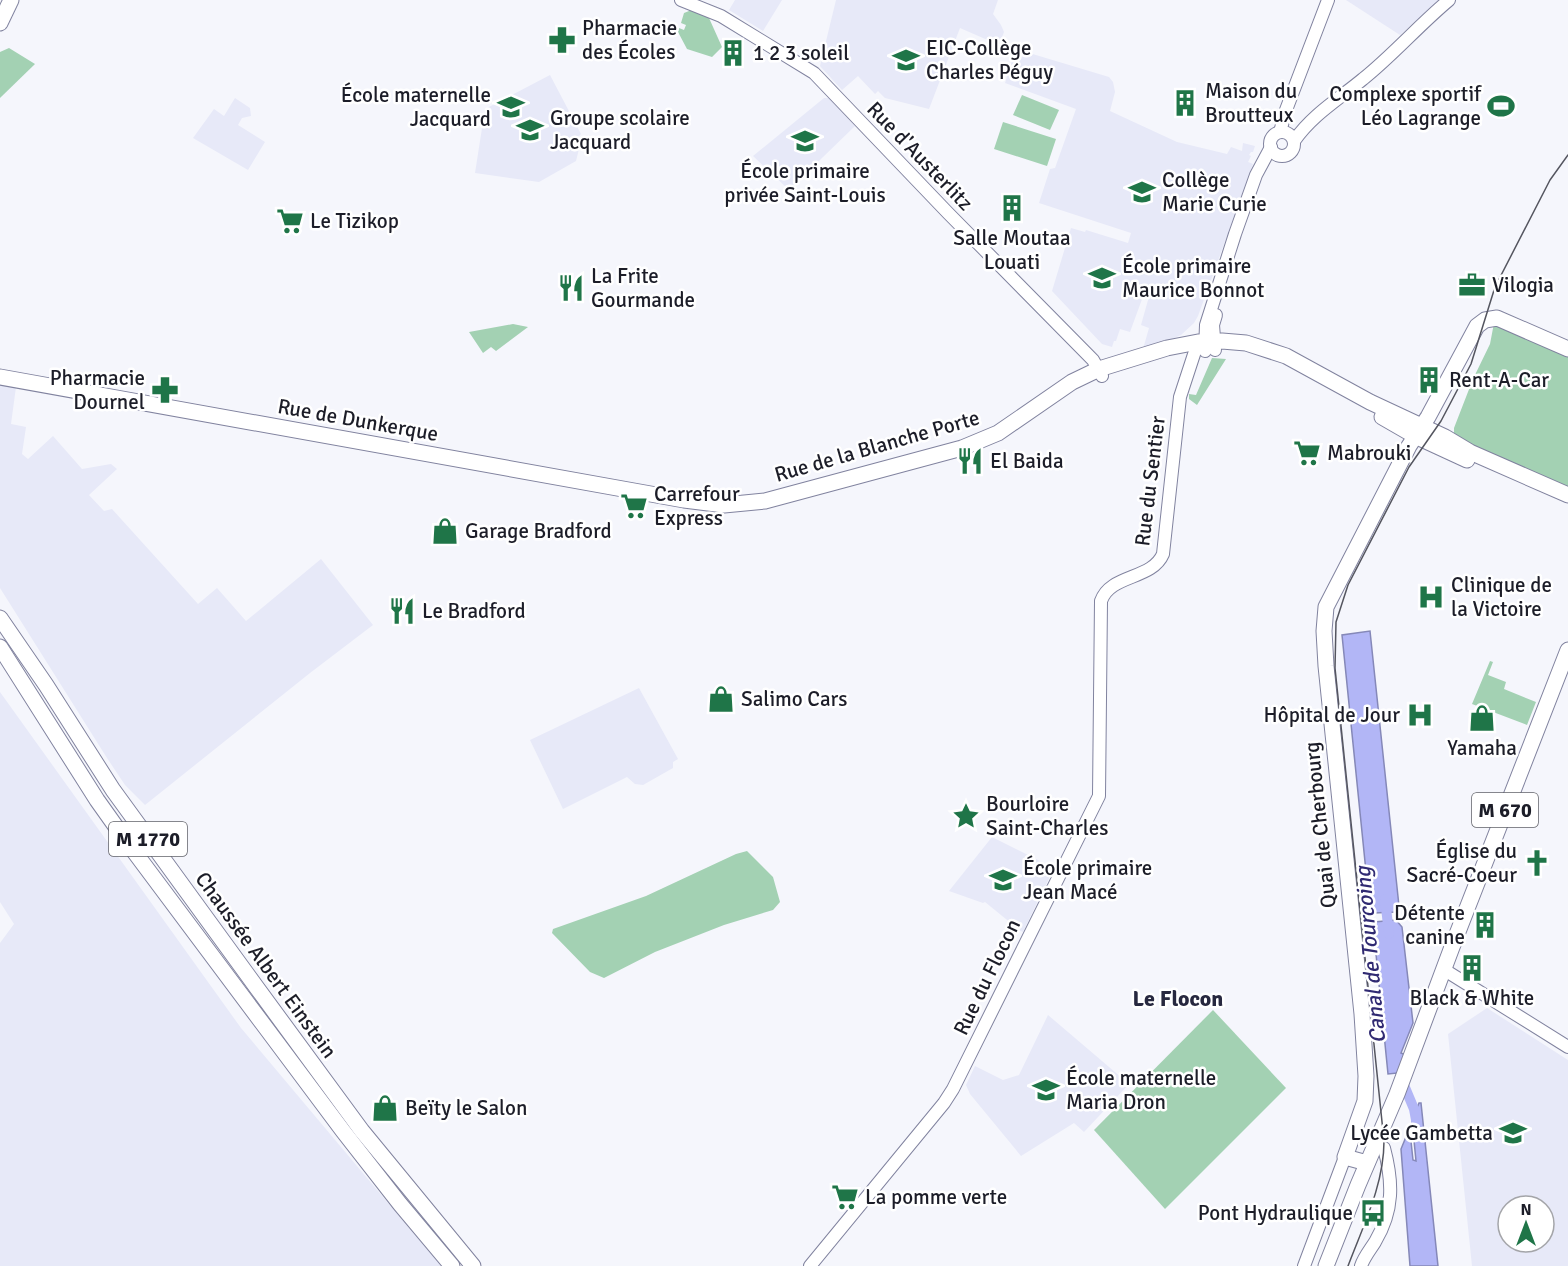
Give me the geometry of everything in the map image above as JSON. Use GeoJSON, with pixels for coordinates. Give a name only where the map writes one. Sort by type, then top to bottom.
{"type":"FeatureCollection","features":[{"type":"Feature","properties":{"kind":"main road"},"geometry":{"type":"LineString","coordinates":[[0,23],[11,0]]}},
{"type":"Feature","properties":{"kind":"main road"},"geometry":{"type":"LineString","coordinates":[[1419,431],[1473,331],[1485,320],[1497,318],[1568,349]]}},
{"type":"Feature","properties":{"kind":"main road","name":"Rue de la Blanche Porte"},"geometry":{"type":"LineString","coordinates":[[708,504],[733,505],[758,502],[952,451],[998,433],[1072,382],[1206,346],[1246,344],[1286,356],[1419,431]]}},
{"type":"Feature","properties":{"kind":"main road","name":"Rue de Dunkerque"},"geometry":{"type":"LineString","coordinates":[[0,377],[708,504]]}},
{"type":"Feature","properties":{"kind":"main road"},"geometry":{"type":"LineString","coordinates":[[1419,431],[1445,437],[1470,452],[1568,495]]}},
{"type":"Feature","properties":{"kind":"main road"},"geometry":{"type":"LineString","coordinates":[[1419,431],[1568,503]]}},
{"type":"Feature","properties":{"kind":"main road","name":"Quai de Cherbourg"},"geometry":{"type":"LineString","coordinates":[[1345,1157],[1366,1095],[1362,1014],[1350,920],[1325,660],[1324,618],[1332,593],[1419,431]]}},
{"type":"Feature","properties":{"kind":"main road","name":"Chaussée Albert Einstein"},"geometry":{"type":"LineString","coordinates":[[0,618],[113,790],[238,963],[362,1131],[473,1266]]}},
{"type":"Feature","properties":{"kind":"main road","name":"Chaussée Albert Einstein"},"geometry":{"type":"LineString","coordinates":[[0,647],[97,800],[367,1162],[452,1266]]}},
{"type":"Feature","properties":{"kind":"main road","name":"M 670"},"geometry":{"type":"LineString","coordinates":[[1326,1266],[1372,1164],[1384,1148],[1411,1082],[1447,971],[1568,650]]}},
{"type":"Feature","properties":{"kind":"main road","name":"M 670"},"geometry":{"type":"LineString","coordinates":[[1336,1266],[1408,1064],[1568,671]]}},
{"type":"Feature","properties":{"kind":"main road"},"geometry":{"type":"LineString","coordinates":[[1345,1157],[1372,1164]]}},
{"type":"Feature","properties":{"kind":"street","name":"Rue d'Austerlitz"},"geometry":{"type":"LineString","coordinates":[[681,0],[721,16],[814,72],[948,213],[1093,360],[1100,373]]}},
{"type":"Feature","properties":{"kind":"street"},"geometry":{"type":"LineString","coordinates":[[1280,132],[1286,110],[1328,0]]}},
{"type":"Feature","properties":{"kind":"street"},"geometry":{"type":"LineString","coordinates":[[1294,141],[1288,133],[1280,132],[1272,137],[1275,151],[1287,155],[1292,152],[1294,141],[1314,117],[1365,78],[1449,0]]}},
{"type":"Feature","properties":{"kind":"street","name":"Rue du Sentier"},"geometry":{"type":"LineString","coordinates":[[1104,594],[1114,585],[1157,564],[1162,554],[1180,398],[1206,346],[1256,188],[1275,151]]}},
{"type":"Feature","properties":{"kind":"street","name":"Rue du Flocon"},"geometry":{"type":"LineString","coordinates":[[810,1266],[944,1104],[993,1011],[1099,796],[1101,605],[1104,594]]}},
{"type":"Feature","properties":{"kind":"street"},"geometry":{"type":"LineString","coordinates":[[1447,971],[1568,1047]]}},
{"type":"Feature","properties":{"kind":"street"},"geometry":{"type":"LineString","coordinates":[[1360,1266],[1377,1239],[1392,1197],[1391,1178],[1384,1148]]}},
{"type":"Feature","properties":{"kind":"street"},"geometry":{"type":"LineString","coordinates":[[1304,1266],[1345,1157]]}},
{"type":"Feature","properties":{"kind":"street"},"geometry":{"type":"LineString","coordinates":[[1372,1164],[1385,1168],[1391,1178]]}},
{"type":"Feature","properties":{"kind":"shaded area"},"geometry":{"type":"Polygon","coordinates":[[[735,0],[782,0],[763,31],[729,10],[735,0]]]}},
{"type":"Feature","properties":{"kind":"shaded area","name":"EIC-Collège Charles Péguy"},"geometry":{"type":"Polygon","coordinates":[[[836,0],[998,0],[993,14],[1004,32],[999,45],[960,28],[929,109],[885,98],[878,91],[875,94],[858,76],[842,90],[820,66],[836,0]]]}},
{"type":"Feature","properties":{"kind":"shaded area"},"geometry":{"type":"Polygon","coordinates":[[[1346,0],[1439,0],[1400,35],[1346,0]]]}},
{"type":"Feature","properties":{"kind":"shaded area","name":"Collège Marie Curie"},"geometry":{"type":"Polygon","coordinates":[[[1016,49],[1109,77],[1113,82],[1115,92],[1110,111],[1177,142],[1227,154],[1231,147],[1242,151],[1243,143],[1255,146],[1249,155],[1251,156],[1248,162],[1253,164],[1198,316],[1181,335],[1143,349],[1149,328],[1141,325],[1150,293],[1145,291],[1130,332],[1120,329],[1112,347],[1102,344],[1052,291],[1071,228],[1085,232],[1086,230],[1128,243],[1131,233],[1039,203],[1050,169],[1055,168],[1076,109],[1005,83],[1016,49]]]}},
{"type":"Feature","properties":{"kind":"shaded area","name":"Groupe scolaire Jacquard"},"geometry":{"type":"Polygon","coordinates":[[[550,75],[581,134],[572,143],[580,145],[576,161],[539,182],[475,173],[485,109],[550,75]]]}},
{"type":"Feature","properties":{"kind":"shaded area"},"geometry":{"type":"Polygon","coordinates":[[[235,98],[250,108],[251,116],[242,118],[238,125],[265,142],[248,170],[193,138],[214,109],[224,116],[235,98]]]}},
{"type":"Feature","properties":{"kind":"shaded area","name":"École primaire privée Saint-Louis"},"geometry":{"type":"Polygon","coordinates":[[[824,98],[829,98],[855,126],[789,190],[753,156],[824,98]]]}},
{"type":"Feature","properties":{"kind":"shaded area"},"geometry":{"type":"Polygon","coordinates":[[[0,385],[16,387],[11,424],[26,427],[22,454],[28,459],[53,436],[82,469],[111,464],[117,469],[89,495],[104,511],[112,509],[198,604],[217,588],[246,621],[321,559],[373,625],[145,805],[125,785],[0,588],[0,385]]]}},
{"type":"Feature","properties":{"kind":"shaded area"},"geometry":{"type":"Polygon","coordinates":[[[639,688],[678,759],[673,762],[673,768],[643,785],[635,784],[627,777],[563,809],[530,740],[639,688]]]}},
{"type":"Feature","properties":{"kind":"shaded area"},"geometry":{"type":"Polygon","coordinates":[[[0,692],[241,1028],[441,1266],[0,1266],[0,943],[14,924],[0,902],[0,692]]]}},
{"type":"Feature","properties":{"kind":"shaded area","name":"École primaire Jean Macé"},"geometry":{"type":"Polygon","coordinates":[[[992,837],[1054,868],[1023,932],[1011,926],[1012,924],[985,902],[949,891],[992,837]]]}},
{"type":"Feature","properties":{"kind":"shaded area","name":"Lycée Gambetta"},"geometry":{"type":"Polygon","coordinates":[[[1487,1008],[1568,1060],[1568,1266],[1472,1266],[1448,1034],[1487,1008]]]}},
{"type":"Feature","properties":{"kind":"shaded area","name":"École maternelle Maria Dron"},"geometry":{"type":"Polygon","coordinates":[[[1048,1015],[1129,1084],[1084,1132],[1074,1123],[1021,1156],[970,1094],[966,1085],[975,1066],[1003,1080],[1019,1075],[1048,1015]]]}},
{"type":"Feature","properties":{"kind":"green space"},"geometry":{"type":"Polygon","coordinates":[[[694,9],[709,18],[722,47],[712,57],[687,49],[678,32],[679,28],[684,30],[686,25],[681,23],[684,13],[694,9]]]}},
{"type":"Feature","properties":{"kind":"green space"},"geometry":{"type":"Polygon","coordinates":[[[9,48],[35,64],[0,98],[0,52],[9,48]]]}},
{"type":"Feature","properties":{"kind":"green space"},"geometry":{"type":"Polygon","coordinates":[[[1022,95],[1059,110],[1050,130],[1013,115],[1022,95]]]}},
{"type":"Feature","properties":{"kind":"green space"},"geometry":{"type":"Polygon","coordinates":[[[1003,122],[1056,139],[1047,166],[994,149],[1003,122]]]}},
{"type":"Feature","properties":{"kind":"green space"},"geometry":{"type":"Polygon","coordinates":[[[1494,323],[1568,353],[1568,489],[1460,440],[1454,435],[1454,428],[1473,379],[1490,344],[1494,323]]]}},
{"type":"Feature","properties":{"kind":"green space"},"geometry":{"type":"Polygon","coordinates":[[[513,324],[528,327],[496,351],[491,347],[483,353],[469,332],[513,324]]]}},
{"type":"Feature","properties":{"kind":"green space"},"geometry":{"type":"Polygon","coordinates":[[[1212,358],[1226,359],[1197,405],[1189,399],[1189,394],[1196,395],[1212,358]]]}},
{"type":"Feature","properties":{"kind":"green space"},"geometry":{"type":"Polygon","coordinates":[[[1490,661],[1493,662],[1488,675],[1506,682],[1504,689],[1536,702],[1527,725],[1472,704],[1490,661]]]}},
{"type":"Feature","properties":{"kind":"green space"},"geometry":{"type":"Polygon","coordinates":[[[747,851],[773,877],[780,902],[773,910],[724,925],[655,952],[604,978],[590,972],[552,933],[553,929],[646,896],[747,851]]]}},
{"type":"Feature","properties":{"kind":"green space"},"geometry":{"type":"Polygon","coordinates":[[[1213,1010],[1286,1088],[1165,1209],[1094,1130],[1213,1010]]]}},
{"type":"Feature","properties":{"kind":"water"},"geometry":{"type":"Polygon","coordinates":[[[1370,631],[1399,906],[1396,912],[1374,913],[1370,911],[1342,635],[1370,631]]]}},
{"type":"Feature","properties":{"kind":"water"},"geometry":{"type":"Polygon","coordinates":[[[1396,920],[1402,927],[1413,1023],[1401,1053],[1406,1055],[1397,1077],[1397,1073],[1388,1074],[1373,924],[1396,920]]]}},
{"type":"Feature","properties":{"kind":"water"},"geometry":{"type":"Polygon","coordinates":[[[1421,1103],[1438,1266],[1410,1266],[1401,1149],[1410,1132],[1413,1160],[1416,1161],[1412,1120],[1421,1103]]]}},
{"type":"Feature","properties":{"kind":"waterway","name":"Canal de Tourcoing"},"geometry":{"type":"LineString","coordinates":[[1385,899],[1389,934]]}},
{"type":"Feature","properties":{"kind":"waterway","name":"Canal de Tourcoing"},"geometry":{"type":"LineString","coordinates":[[1401,1078],[1414,1109],[1417,1125]]}},
{"type":"Feature","properties":{"kind":"tram line"},"geometry":{"type":"LineString","coordinates":[[1348,1266],[1377,1189],[1384,1141],[1335,668],[1336,622],[1348,585],[1409,467],[1441,421],[1471,364],[1495,287],[1550,180],[1568,155]]}},
{"type":"Feature","properties":{"kind":"place","name":"Pharmacie des Écoles"},"geometry":{"type":"Point","coordinates":[562,40]}},
{"type":"Feature","properties":{"kind":"place","name":"1 2 3 soleil"},"geometry":{"type":"Point","coordinates":[733,53]}},
{"type":"Feature","properties":{"kind":"place","name":"EIC-Collège Charles Péguy"},"geometry":{"type":"Point","coordinates":[906,60]}},
{"type":"Feature","properties":{"kind":"place","name":"Maison du Broutteux"},"geometry":{"type":"Point","coordinates":[1185,103]}},
{"type":"Feature","properties":{"kind":"place","name":"Complexe sportif Léo Lagrange"},"geometry":{"type":"Point","coordinates":[1501,106]}},
{"type":"Feature","properties":{"kind":"place","name":"École maternelle Jacquard"},"geometry":{"type":"Point","coordinates":[511,107]}},
{"type":"Feature","properties":{"kind":"place","name":"Groupe scolaire Jacquard"},"geometry":{"type":"Point","coordinates":[530,130]}},
{"type":"Feature","properties":{"kind":"place","name":"École primaire privée Saint-Louis"},"geometry":{"type":"Point","coordinates":[805,141]}},
{"type":"Feature","properties":{"kind":"place","name":"Collège Marie Curie"},"geometry":{"type":"Point","coordinates":[1142,192]}},
{"type":"Feature","properties":{"kind":"place","name":"Salle Moutaa Louati"},"geometry":{"type":"Point","coordinates":[1012,208]}},
{"type":"Feature","properties":{"kind":"place","name":"Le Tizikop"},"geometry":{"type":"Point","coordinates":[290,221]}},
{"type":"Feature","properties":{"kind":"place","name":"École primaire Maurice Bonnot"},"geometry":{"type":"Point","coordinates":[1102,278]}},
{"type":"Feature","properties":{"kind":"place","name":"Vilogia"},"geometry":{"type":"Point","coordinates":[1472,285]}},
{"type":"Feature","properties":{"kind":"place","name":"La Frite Gourmande"},"geometry":{"type":"Point","coordinates":[571,288]}},
{"type":"Feature","properties":{"kind":"place","name":"Rent-A-Car"},"geometry":{"type":"Point","coordinates":[1429,380]}},
{"type":"Feature","properties":{"kind":"place","name":"Pharmacie Dournel"},"geometry":{"type":"Point","coordinates":[165,390]}},
{"type":"Feature","properties":{"kind":"place","name":"Mabrouki"},"geometry":{"type":"Point","coordinates":[1307,453]}},
{"type":"Feature","properties":{"kind":"place","name":"El Baida"},"geometry":{"type":"Point","coordinates":[970,461]}},
{"type":"Feature","properties":{"kind":"place","name":"Carrefour Express"},"geometry":{"type":"Point","coordinates":[634,506]}},
{"type":"Feature","properties":{"kind":"place","name":"Garage Bradford"},"geometry":{"type":"Point","coordinates":[445,531]}},
{"type":"Feature","properties":{"kind":"place","name":"Clinique de la Victoire"},"geometry":{"type":"Point","coordinates":[1431,597]}},
{"type":"Feature","properties":{"kind":"place","name":"Le Bradford"},"geometry":{"type":"Point","coordinates":[402,611]}},
{"type":"Feature","properties":{"kind":"place","name":"Salimo Cars"},"geometry":{"type":"Point","coordinates":[721,699]}},
{"type":"Feature","properties":{"kind":"place","name":"Hôpital de Jour"},"geometry":{"type":"Point","coordinates":[1420,715]}},
{"type":"Feature","properties":{"kind":"place","name":"Yamaha"},"geometry":{"type":"Point","coordinates":[1482,718]}},
{"type":"Feature","properties":{"kind":"place","name":"Bourloire Saint-Charles"},"geometry":{"type":"Point","coordinates":[966,816]}},
{"type":"Feature","properties":{"kind":"place","name":"Église du Sacré-Coeur"},"geometry":{"type":"Point","coordinates":[1537,863]}},
{"type":"Feature","properties":{"kind":"place","name":"École primaire Jean Macé"},"geometry":{"type":"Point","coordinates":[1003,880]}},
{"type":"Feature","properties":{"kind":"place","name":"Détente canine"},"geometry":{"type":"Point","coordinates":[1485,925]}},
{"type":"Feature","properties":{"kind":"place","name":"Black & White"},"geometry":{"type":"Point","coordinates":[1472,968]}},
{"type":"Feature","properties":{"kind":"place","name":"École maternelle Maria Dron"},"geometry":{"type":"Point","coordinates":[1046,1090]}},
{"type":"Feature","properties":{"kind":"place","name":"Beïty le Salon"},"geometry":{"type":"Point","coordinates":[385,1108]}},
{"type":"Feature","properties":{"kind":"place","name":"Lycée Gambetta"},"geometry":{"type":"Point","coordinates":[1513,1133]}},
{"type":"Feature","properties":{"kind":"place","name":"La pomme verte"},"geometry":{"type":"Point","coordinates":[845,1197]}},
{"type":"Feature","properties":{"kind":"place","name":"Pont Hydraulique"},"geometry":{"type":"Point","coordinates":[1373,1213]}},
{"type":"Feature","properties":{"kind":"district","name":"Le Flocon"},"geometry":{"type":"Point","coordinates":[1178,998]}}]}
